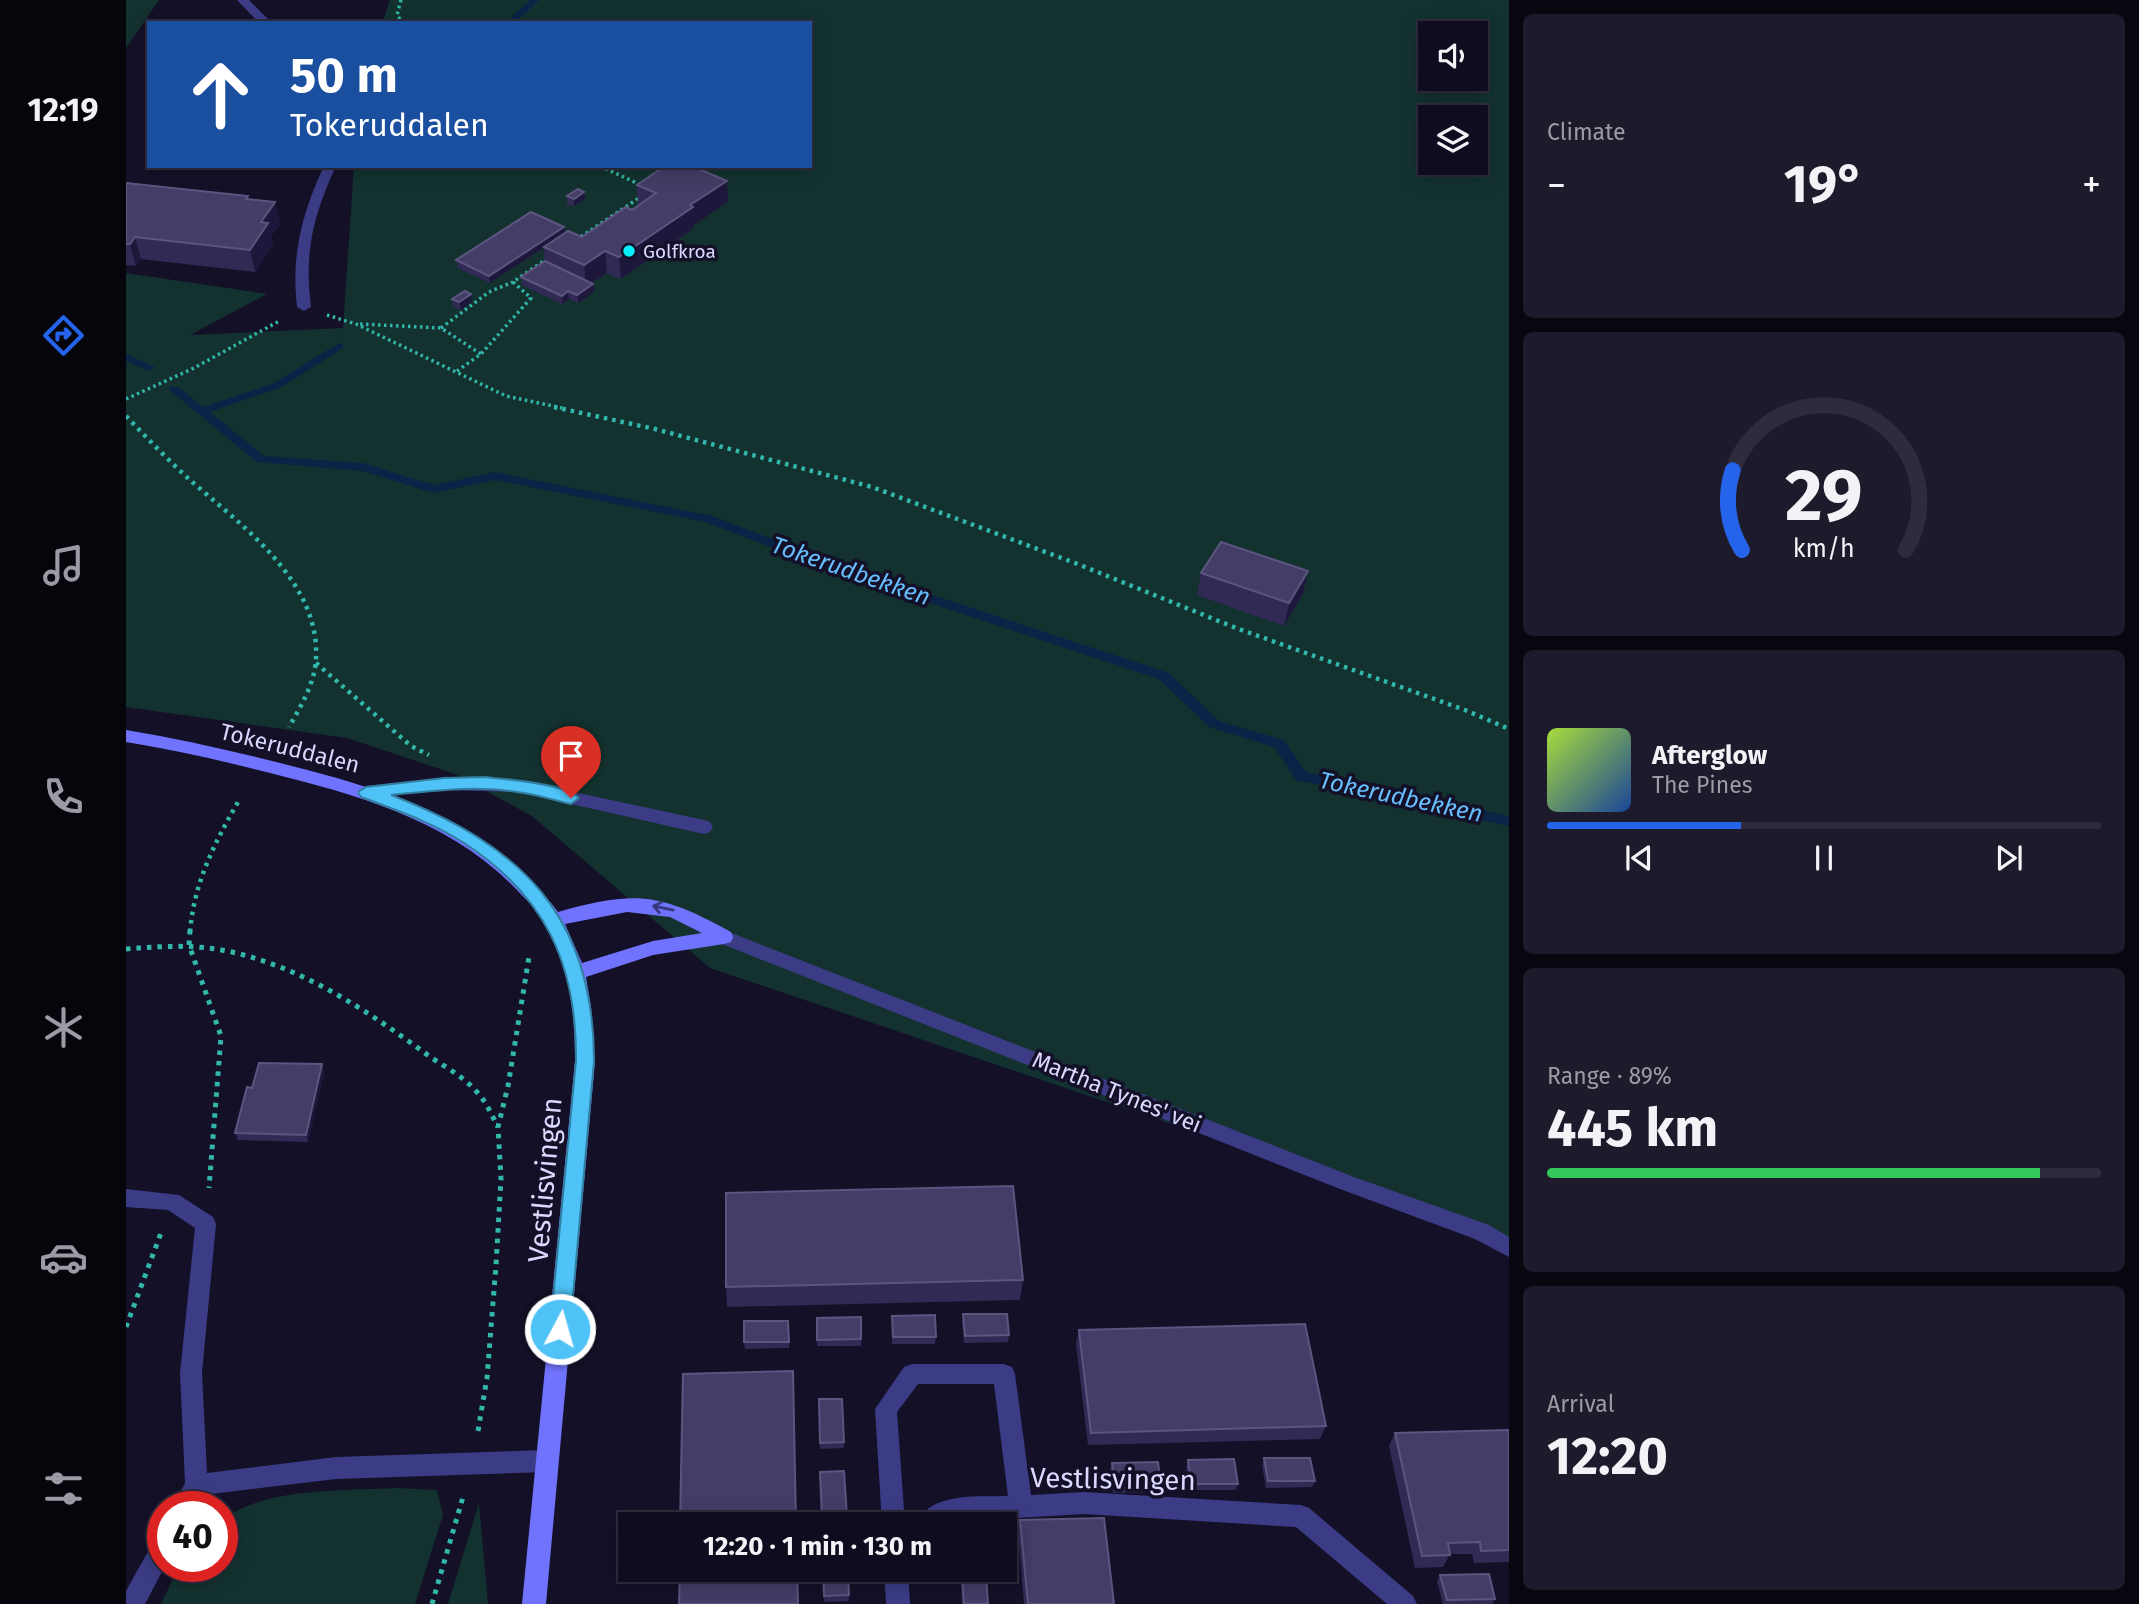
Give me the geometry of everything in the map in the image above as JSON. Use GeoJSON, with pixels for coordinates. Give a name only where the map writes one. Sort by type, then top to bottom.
{"type":"FeatureCollection","features":[{"type":"Feature","properties":{"kind":"street"},"geometry":{"type":"LineString","coordinates":[[243,0],[263,21]]}},
{"type":"Feature","properties":{"kind":"street"},"geometry":{"type":"LineString","coordinates":[[304,307],[298,273],[308,212],[329,168]]}},
{"type":"Feature","properties":{"kind":"street","name":"Tokeruddalen"},"geometry":{"type":"LineString","coordinates":[[126,736],[218,754],[366,792],[426,815],[468,837],[501,861],[554,920],[576,972]]}},
{"type":"Feature","properties":{"kind":"street"},"geometry":{"type":"LineString","coordinates":[[366,792],[444,783],[517,786],[704,827]]}},
{"type":"Feature","properties":{"kind":"street"},"geometry":{"type":"LineString","coordinates":[[554,920],[621,904],[651,906],[673,910],[724,937]]}},
{"type":"Feature","properties":{"kind":"street"},"geometry":{"type":"LineString","coordinates":[[576,972],[677,942],[724,937]]}},
{"type":"Feature","properties":{"kind":"street","name":"Martha Tynes' vei"},"geometry":{"type":"LineString","coordinates":[[724,937],[1347,1184],[1482,1232],[1509,1248]]}},
{"type":"Feature","properties":{"kind":"street","name":"Vestlisvingen"},"geometry":{"type":"LineString","coordinates":[[534,1604],[585,1061],[585,1031],[576,972]]}},
{"type":"Feature","properties":{"kind":"street"},"geometry":{"type":"LineString","coordinates":[[126,1198],[172,1202],[206,1224],[191,1373],[196,1485],[193,1491]]}},
{"type":"Feature","properties":{"kind":"street"},"geometry":{"type":"LineString","coordinates":[[892,1512],[886,1409],[912,1374],[1004,1374],[1021,1507]]}},
{"type":"Feature","properties":{"kind":"street"},"geometry":{"type":"LineString","coordinates":[[196,1485],[335,1468],[473,1461],[547,1461]]}},
{"type":"Feature","properties":{"kind":"street","name":"Vestlisvingen"},"geometry":{"type":"LineString","coordinates":[[946,1512],[1084,1503],[1301,1516],[1405,1604]]}},
{"type":"Feature","properties":{"kind":"street"},"geometry":{"type":"LineString","coordinates":[[132,1604],[147,1576]]}},
{"type":"Feature","properties":{"kind":"street"},"geometry":{"type":"LineString","coordinates":[[897,1582],[898,1604]]}},
{"type":"Feature","properties":{"kind":"path"},"geometry":{"type":"LineString","coordinates":[[401,0],[397,15],[402,21]]}},
{"type":"Feature","properties":{"kind":"path"},"geometry":{"type":"LineString","coordinates":[[570,244],[651,190],[604,168]]}},
{"type":"Feature","properties":{"kind":"path"},"geometry":{"type":"LineString","coordinates":[[441,328],[489,292],[513,282],[559,251]]}},
{"type":"Feature","properties":{"kind":"path"},"geometry":{"type":"LineString","coordinates":[[457,372],[481,354],[531,298],[513,282]]}},
{"type":"Feature","properties":{"kind":"path"},"geometry":{"type":"LineString","coordinates":[[126,399],[194,368],[304,307],[356,324],[506,396],[655,429],[872,487],[1075,563],[1236,628],[1465,710],[1509,729]]}},
{"type":"Feature","properties":{"kind":"path"},"geometry":{"type":"LineString","coordinates":[[356,324],[441,328],[481,354]]}},
{"type":"Feature","properties":{"kind":"path"},"geometry":{"type":"LineString","coordinates":[[126,416],[189,480],[258,538],[287,573],[305,603],[315,640],[316,663],[309,691],[289,727]]}},
{"type":"Feature","properties":{"kind":"path"},"geometry":{"type":"LineString","coordinates":[[316,663],[411,746],[436,758]]}},
{"type":"Feature","properties":{"kind":"path"},"geometry":{"type":"LineString","coordinates":[[206,1224],[221,1036],[189,946],[192,905],[201,873],[238,802]]}},
{"type":"Feature","properties":{"kind":"path"},"geometry":{"type":"LineString","coordinates":[[126,949],[189,946],[233,952],[271,964],[307,980],[370,1015],[461,1078],[483,1099],[498,1128]]}},
{"type":"Feature","properties":{"kind":"path"},"geometry":{"type":"LineString","coordinates":[[432,1604],[473,1461],[487,1378],[501,1179],[498,1128],[508,1086],[530,957]]}},
{"type":"Feature","properties":{"kind":"path"},"geometry":{"type":"LineString","coordinates":[[126,1327],[172,1202]]}},
{"type":"Feature","properties":{"kind":"green space"},"geometry":{"type":"Polygon","coordinates":[[[126,0],[159,0],[126,48],[126,0]]]}},
{"type":"Feature","properties":{"kind":"green space"},"geometry":{"type":"Polygon","coordinates":[[[390,0],[1509,0],[1509,1248],[1347,1183],[710,968],[532,816],[455,774],[347,738],[126,707],[126,273],[267,294],[190,335],[343,328],[354,168],[812,168],[812,21],[383,21],[390,0]]]}},
{"type":"Feature","properties":{"kind":"green space"},"geometry":{"type":"Polygon","coordinates":[[[396,1488],[437,1490],[443,1515],[415,1604],[161,1604],[171,1582],[238,1582],[238,1510],[282,1496],[396,1488]]]}},
{"type":"Feature","properties":{"kind":"green space"},"geometry":{"type":"Polygon","coordinates":[[[479,1503],[488,1604],[448,1604],[479,1503]]]}},
{"type":"Feature","properties":{"kind":"building"},"geometry":{"type":"Polygon","coordinates":[[[662,168],[697,168],[727,181],[619,257],[605,251],[584,265],[544,247],[568,231],[582,237],[626,207],[632,210],[656,193],[637,185],[662,168]]]}},
{"type":"Feature","properties":{"kind":"building"},"geometry":{"type":"Polygon","coordinates":[[[126,183],[248,196],[246,199],[275,202],[261,222],[268,223],[250,250],[135,237],[130,244],[126,244],[126,183]]]}},
{"type":"Feature","properties":{"kind":"building"},"geometry":{"type":"Polygon","coordinates":[[[578,189],[584,192],[574,199],[567,196],[578,189]]]}},
{"type":"Feature","properties":{"kind":"building"},"geometry":{"type":"Polygon","coordinates":[[[531,212],[564,227],[489,276],[456,260],[531,212]]]}},
{"type":"Feature","properties":{"kind":"building"},"geometry":{"type":"Polygon","coordinates":[[[545,261],[593,284],[577,295],[568,291],[562,296],[521,277],[545,261]]]}},
{"type":"Feature","properties":{"kind":"building"},"geometry":{"type":"Polygon","coordinates":[[[465,291],[471,294],[459,302],[452,299],[465,291]]]}},
{"type":"Feature","properties":{"kind":"building"},"geometry":{"type":"Polygon","coordinates":[[[1221,542],[1308,571],[1289,603],[1201,573],[1221,542]]]}},
{"type":"Feature","properties":{"kind":"building"},"geometry":{"type":"Polygon","coordinates":[[[259,1063],[322,1064],[306,1135],[235,1133],[247,1087],[252,1088],[259,1063]]]}},
{"type":"Feature","properties":{"kind":"building"},"geometry":{"type":"Polygon","coordinates":[[[1013,1186],[1023,1280],[726,1287],[726,1193],[1013,1186]]]}},
{"type":"Feature","properties":{"kind":"building"},"geometry":{"type":"Polygon","coordinates":[[[963,1314],[1007,1314],[1009,1335],[965,1336],[963,1314]]]}},
{"type":"Feature","properties":{"kind":"building"},"geometry":{"type":"Polygon","coordinates":[[[935,1315],[936,1337],[893,1337],[892,1316],[935,1315]]]}},
{"type":"Feature","properties":{"kind":"building"},"geometry":{"type":"Polygon","coordinates":[[[861,1317],[861,1339],[817,1340],[817,1318],[861,1317]]]}},
{"type":"Feature","properties":{"kind":"building"},"geometry":{"type":"Polygon","coordinates":[[[744,1321],[788,1321],[789,1342],[744,1342],[744,1321]]]}},
{"type":"Feature","properties":{"kind":"building"},"geometry":{"type":"Polygon","coordinates":[[[1305,1324],[1326,1426],[1091,1433],[1079,1330],[1305,1324]]]}},
{"type":"Feature","properties":{"kind":"building"},"geometry":{"type":"Polygon","coordinates":[[[793,1371],[796,1512],[680,1512],[683,1374],[793,1371]]]}},
{"type":"Feature","properties":{"kind":"building"},"geometry":{"type":"Polygon","coordinates":[[[819,1399],[842,1399],[844,1442],[820,1443],[819,1399]]]}},
{"type":"Feature","properties":{"kind":"building"},"geometry":{"type":"Polygon","coordinates":[[[1509,1430],[1509,1550],[1481,1551],[1480,1542],[1448,1543],[1450,1555],[1422,1556],[1395,1433],[1509,1430]]]}},
{"type":"Feature","properties":{"kind":"building"},"geometry":{"type":"Polygon","coordinates":[[[1264,1458],[1310,1458],[1315,1481],[1268,1481],[1264,1458]]]}},
{"type":"Feature","properties":{"kind":"building"},"geometry":{"type":"Polygon","coordinates":[[[1234,1459],[1238,1484],[1191,1484],[1188,1460],[1234,1459]]]}},
{"type":"Feature","properties":{"kind":"building"},"geometry":{"type":"Polygon","coordinates":[[[1158,1462],[1161,1486],[1115,1487],[1112,1463],[1158,1462]]]}},
{"type":"Feature","properties":{"kind":"building"},"geometry":{"type":"Polygon","coordinates":[[[844,1471],[847,1512],[822,1512],[820,1472],[844,1471]]]}},
{"type":"Feature","properties":{"kind":"building"},"geometry":{"type":"Polygon","coordinates":[[[1104,1518],[1114,1604],[1028,1604],[1020,1520],[1104,1518]]]}},
{"type":"Feature","properties":{"kind":"building"},"geometry":{"type":"Polygon","coordinates":[[[1489,1574],[1495,1599],[1447,1600],[1440,1575],[1489,1574]]]}},
{"type":"Feature","properties":{"kind":"building"},"geometry":{"type":"Polygon","coordinates":[[[680,1582],[797,1582],[798,1604],[679,1604],[680,1582]]]}},
{"type":"Feature","properties":{"kind":"building"},"geometry":{"type":"Polygon","coordinates":[[[823,1582],[848,1582],[849,1595],[824,1596],[823,1582]]]}},
{"type":"Feature","properties":{"kind":"building"},"geometry":{"type":"Polygon","coordinates":[[[962,1582],[987,1582],[988,1604],[964,1604],[962,1582]]]}},
{"type":"Feature","properties":{"kind":"waterway"},"geometry":{"type":"LineString","coordinates":[[511,21],[535,0]]}},
{"type":"Feature","properties":{"kind":"waterway"},"geometry":{"type":"LineString","coordinates":[[203,411],[278,385],[339,346]]}},
{"type":"Feature","properties":{"kind":"waterway","name":"Tokerudbekken"},"geometry":{"type":"LineString","coordinates":[[126,357],[149,368]]}},
{"type":"Feature","properties":{"kind":"waterway","name":"Tokerudbekken"},"geometry":{"type":"LineString","coordinates":[[174,389],[261,459],[363,467],[434,489],[495,476],[708,519],[829,565],[1164,676],[1214,724],[1279,743],[1301,776],[1509,821]]}},
{"type":"Feature","properties":{"kind":"place","name":"Golfkroa"},"geometry":{"type":"Point","coordinates":[629,251]}},
{"type":"Feature","properties":{"kind":"route"},"geometry":{"type":"LineString","coordinates":[[560,1329],[582,1117],[585,1061],[585,1031],[576,972],[554,920],[501,861],[468,837],[426,815],[366,792],[444,783],[485,783],[517,786],[571,798]]}}]}
